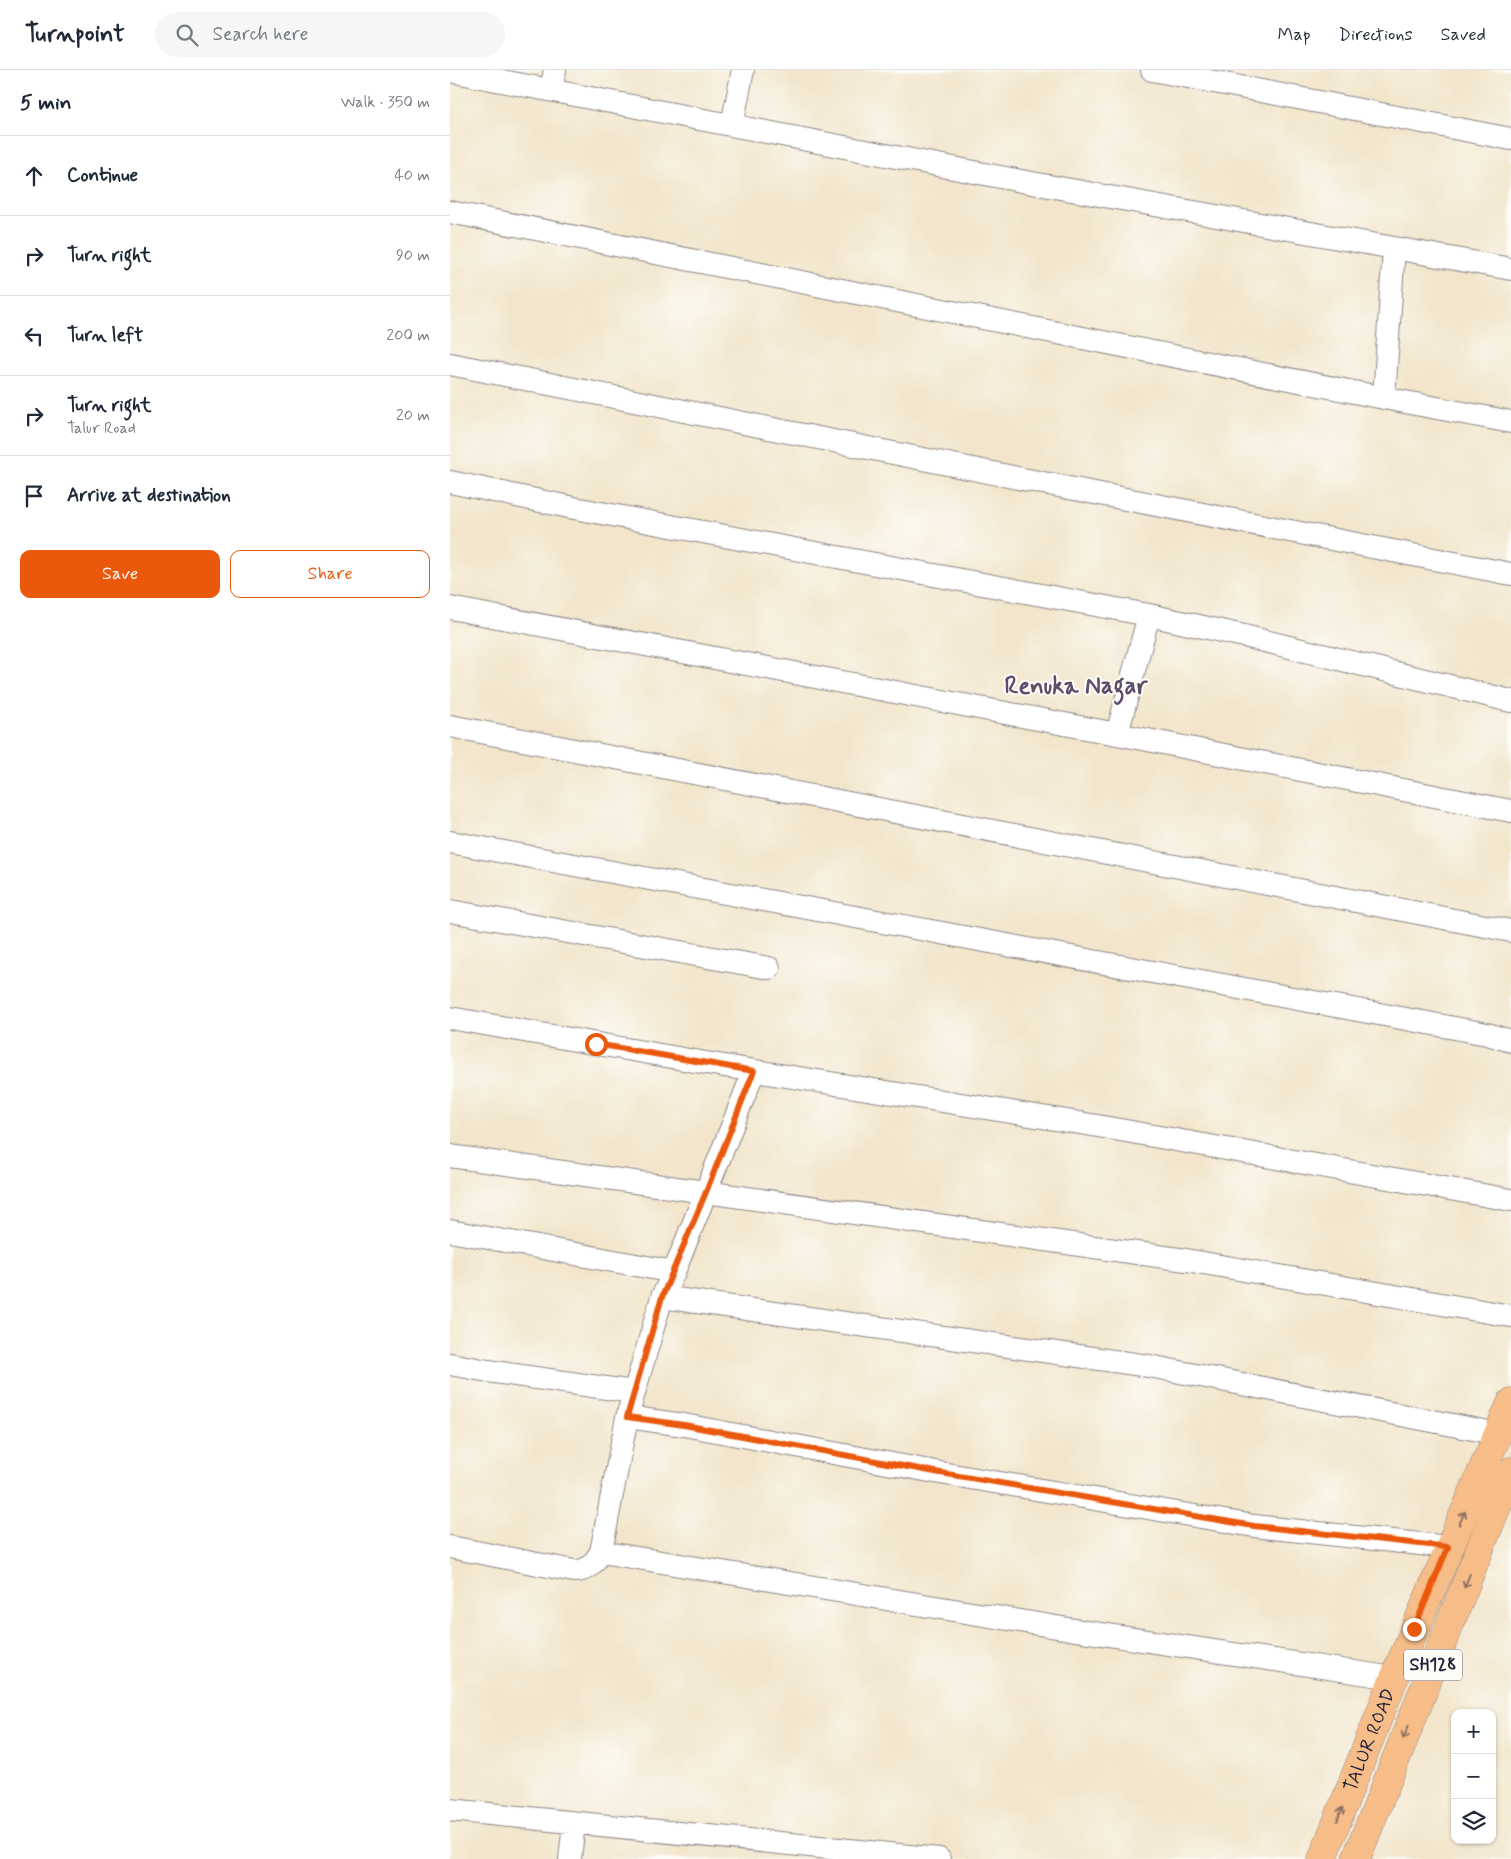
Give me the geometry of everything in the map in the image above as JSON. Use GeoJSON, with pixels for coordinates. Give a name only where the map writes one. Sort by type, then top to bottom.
{"type":"FeatureCollection","features":[{"type":"Feature","properties":{"kind":"main road","name":"TALUR ROAD"},"geometry":{"type":"LineString","coordinates":[[1322,1859],[1448,1547],[1511,1403]]}},
{"type":"Feature","properties":{"kind":"main road","name":"TALUR ROAD"},"geometry":{"type":"LineString","coordinates":[[1356,1859],[1511,1471]]}},
{"type":"Feature","properties":{"kind":"street"},"geometry":{"type":"LineString","coordinates":[[732,125],[743,70]]}},
{"type":"Feature","properties":{"kind":"street"},"geometry":{"type":"LineString","coordinates":[[1152,70],[1511,139]]}},
{"type":"Feature","properties":{"kind":"street"},"geometry":{"type":"LineString","coordinates":[[450,71],[553,80],[732,125],[1021,181],[1511,269]]}},
{"type":"Feature","properties":{"kind":"street"},"geometry":{"type":"LineString","coordinates":[[450,212],[1511,422]]}},
{"type":"Feature","properties":{"kind":"street"},"geometry":{"type":"LineString","coordinates":[[1384,398],[1394,248]]}},
{"type":"Feature","properties":{"kind":"street"},"geometry":{"type":"LineString","coordinates":[[450,364],[1018,478],[1511,574]]}},
{"type":"Feature","properties":{"kind":"street"},"geometry":{"type":"LineString","coordinates":[[450,482],[584,510],[1149,616],[1244,636],[1511,701]]}},
{"type":"Feature","properties":{"kind":"street"},"geometry":{"type":"LineString","coordinates":[[450,608],[1117,734],[1511,811]]}},
{"type":"Feature","properties":{"kind":"street"},"geometry":{"type":"LineString","coordinates":[[1117,734],[1149,616]]}},
{"type":"Feature","properties":{"kind":"street"},"geometry":{"type":"LineString","coordinates":[[450,726],[1511,931]]}},
{"type":"Feature","properties":{"kind":"street"},"geometry":{"type":"LineString","coordinates":[[450,842],[1148,970],[1487,1034],[1511,1041]]}},
{"type":"Feature","properties":{"kind":"street"},"geometry":{"type":"LineString","coordinates":[[450,911],[770,968]]}},
{"type":"Feature","properties":{"kind":"street"},"geometry":{"type":"LineString","coordinates":[[450,1018],[754,1071],[1092,1125],[1511,1200]]}},
{"type":"Feature","properties":{"kind":"street"},"geometry":{"type":"LineString","coordinates":[[450,1548],[574,1571],[585,1571],[593,1564],[601,1552],[627,1417],[662,1297],[674,1272],[754,1071]]}},
{"type":"Feature","properties":{"kind":"street"},"geometry":{"type":"LineString","coordinates":[[450,1156],[1186,1260],[1511,1316]]}},
{"type":"Feature","properties":{"kind":"street"},"geometry":{"type":"LineString","coordinates":[[450,1231],[674,1272]]}},
{"type":"Feature","properties":{"kind":"street"},"geometry":{"type":"LineString","coordinates":[[662,1297],[1149,1366],[1499,1434]]}},
{"type":"Feature","properties":{"kind":"street"},"geometry":{"type":"LineString","coordinates":[[450,1364],[634,1392]]}},
{"type":"Feature","properties":{"kind":"street"},"geometry":{"type":"LineString","coordinates":[[627,1417],[684,1425],[935,1472],[1254,1526],[1448,1547]]}},
{"type":"Feature","properties":{"kind":"street"},"geometry":{"type":"LineString","coordinates":[[601,1552],[1075,1630],[1394,1678]]}},
{"type":"Feature","properties":{"kind":"street"},"geometry":{"type":"LineString","coordinates":[[450,1810],[574,1823],[800,1852],[939,1859]]}},
{"type":"Feature","properties":{"kind":"street"},"geometry":{"type":"LineString","coordinates":[[570,1859],[574,1823]]}},
{"type":"Feature","properties":{"kind":"district","name":"Renuka Nagar"},"geometry":{"type":"Point","coordinates":[1076,686]}},
{"type":"Feature","properties":{"kind":"route"},"geometry":{"type":"LineString","coordinates":[[596,1044],[754,1071],[674,1272],[662,1297],[627,1417],[684,1425],[935,1472],[1254,1526],[1448,1547],[1414,1629]]}}]}
